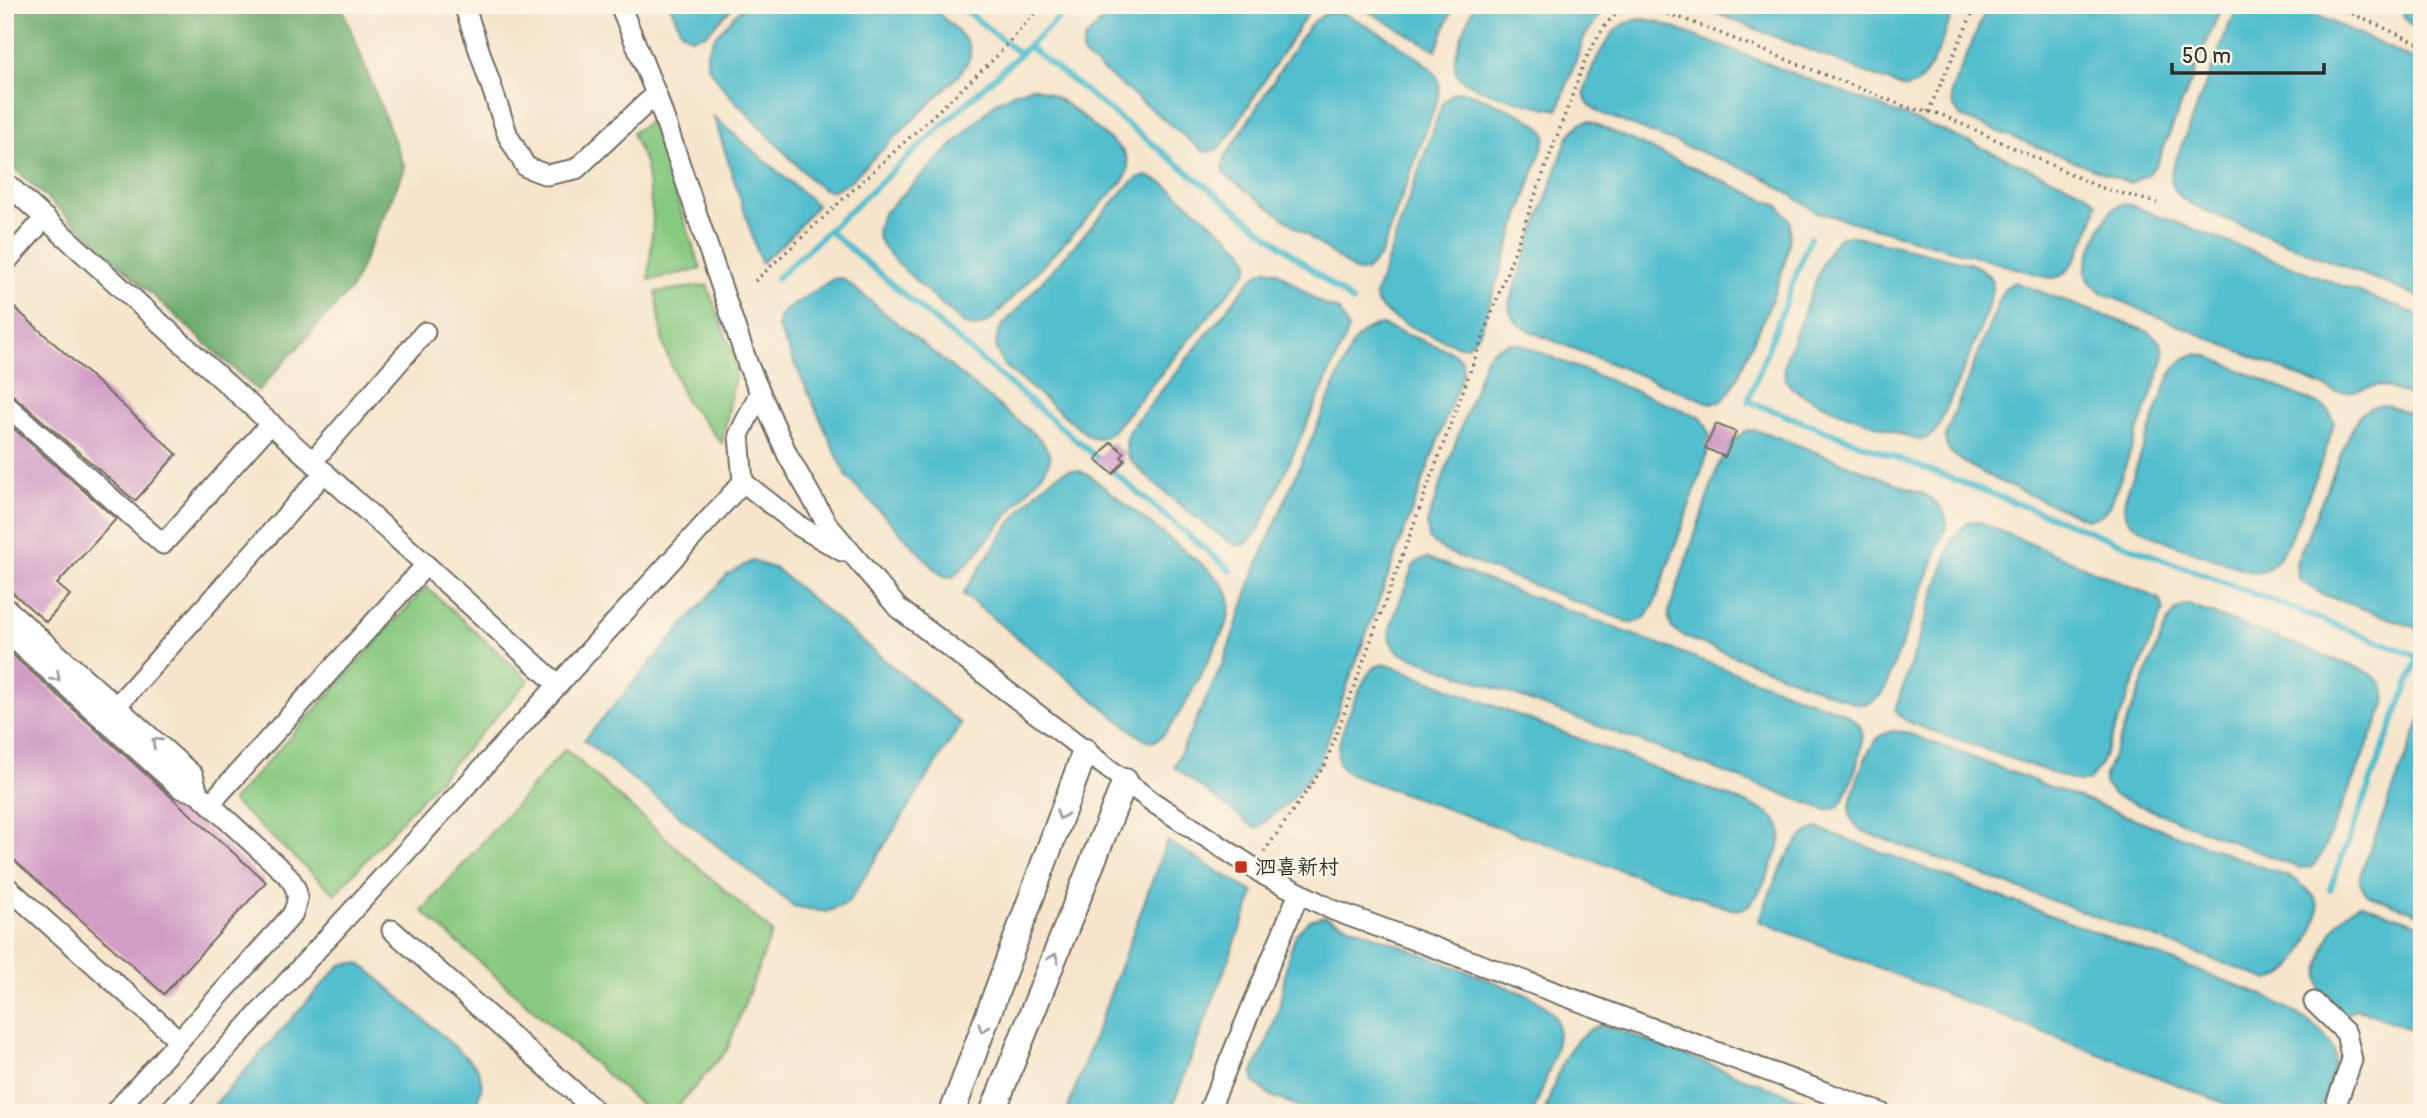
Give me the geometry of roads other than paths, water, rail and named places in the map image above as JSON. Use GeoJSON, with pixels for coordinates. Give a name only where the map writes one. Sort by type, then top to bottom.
{"type":"FeatureCollection","features":[{"type":"Feature","properties":{"kind":"main road"},"geometry":{"type":"LineString","coordinates":[[952,1113],[1085,751]]}},
{"type":"Feature","properties":{"kind":"main road"},"geometry":{"type":"LineString","coordinates":[[992,1113],[1125,781]]}},
{"type":"Feature","properties":{"kind":"street"},"geometry":{"type":"LineString","coordinates":[[464,5],[509,136],[526,167],[547,175],[576,169],[656,94]]}},
{"type":"Feature","properties":{"kind":"street"},"geometry":{"type":"LineString","coordinates":[[620,5],[656,94],[748,365],[788,456],[827,524],[898,608],[1154,803],[1253,868],[1299,893],[1333,910],[1881,1113]]}},
{"type":"Feature","properties":{"kind":"street"},"geometry":{"type":"LineString","coordinates":[[5,182],[557,684]]}},
{"type":"Feature","properties":{"kind":"street"},"geometry":{"type":"LineString","coordinates":[[5,264],[45,218]]}},
{"type":"Feature","properties":{"kind":"street"},"geometry":{"type":"LineString","coordinates":[[110,713],[319,467],[425,332]]}},
{"type":"Feature","properties":{"kind":"street"},"geometry":{"type":"LineString","coordinates":[[760,392],[739,435],[743,482],[799,526],[856,558]]}},
{"type":"Feature","properties":{"kind":"street"},"geometry":{"type":"LineString","coordinates":[[5,404],[163,544],[271,423]]}},
{"type":"Feature","properties":{"kind":"street"},"geometry":{"type":"LineString","coordinates":[[168,1113],[743,482]]}},
{"type":"Feature","properties":{"kind":"street"},"geometry":{"type":"LineString","coordinates":[[204,798],[426,565]]}},
{"type":"Feature","properties":{"kind":"street"},"geometry":{"type":"LineString","coordinates":[[5,607],[110,713]]}},
{"type":"Feature","properties":{"kind":"street"},"geometry":{"type":"LineString","coordinates":[[5,631],[192,775],[204,798],[294,884],[298,894],[292,915],[114,1113]]}},
{"type":"Feature","properties":{"kind":"street"},"geometry":{"type":"LineString","coordinates":[[5,884],[179,1041]]}},
{"type":"Feature","properties":{"kind":"street"},"geometry":{"type":"LineString","coordinates":[[1208,1113],[1299,893]]}},
{"type":"Feature","properties":{"kind":"street"},"geometry":{"type":"LineString","coordinates":[[392,930],[598,1113]]}},
{"type":"Feature","properties":{"kind":"street"},"geometry":{"type":"LineString","coordinates":[[2314,1002],[2346,1033],[2352,1060],[2333,1113]]}},
{"type":"Feature","properties":{"kind":"water"},"geometry":{"type":"Polygon","coordinates":[[[670,5],[735,5],[706,34],[691,38],[681,31],[670,5]]]}},
{"type":"Feature","properties":{"kind":"water"},"geometry":{"type":"Polygon","coordinates":[[[744,5],[928,5],[964,38],[970,49],[970,56],[959,75],[849,182],[832,191],[813,182],[725,90],[707,65],[707,53],[714,38],[744,5]]]}},
{"type":"Feature","properties":{"kind":"water"},"geometry":{"type":"Polygon","coordinates":[[[1117,5],[1313,5],[1227,139],[1217,150],[1207,152],[1085,56],[1082,51],[1085,39],[1117,5]]]}},
{"type":"Feature","properties":{"kind":"water"},"geometry":{"type":"Polygon","coordinates":[[[1357,5],[1454,5],[1436,50],[1357,5]]]}},
{"type":"Feature","properties":{"kind":"water"},"geometry":{"type":"Polygon","coordinates":[[[1474,5],[1606,5],[1584,38],[1558,110],[1483,91],[1459,76],[1455,68],[1456,54],[1474,5]]]}},
{"type":"Feature","properties":{"kind":"water"},"geometry":{"type":"Polygon","coordinates":[[[1695,5],[1955,5],[1930,67],[1915,85],[1905,88],[1695,5]]]}},
{"type":"Feature","properties":{"kind":"water"},"geometry":{"type":"Polygon","coordinates":[[[1988,5],[2222,5],[2157,164],[2148,175],[2130,183],[1963,118],[1957,112],[1952,103],[1951,92],[1988,5]]]}},
{"type":"Feature","properties":{"kind":"water"},"geometry":{"type":"Polygon","coordinates":[[[2240,5],[2294,5],[2422,63],[2422,298],[2201,209],[2175,191],[2171,172],[2230,23],[2240,5]]]}},
{"type":"Feature","properties":{"kind":"water"},"geometry":{"type":"Polygon","coordinates":[[[2402,5],[2422,5],[2422,31],[2407,21],[2402,5]]]}},
{"type":"Feature","properties":{"kind":"water"},"geometry":{"type":"Polygon","coordinates":[[[1338,12],[1407,50],[1431,69],[1439,85],[1438,98],[1380,256],[1366,271],[1357,272],[1225,175],[1223,167],[1225,158],[1299,40],[1313,22],[1325,14],[1338,12]]]}},
{"type":"Feature","properties":{"kind":"water"},"geometry":{"type":"Polygon","coordinates":[[[1643,19],[1658,22],[1939,129],[2086,193],[2097,203],[2096,210],[2075,260],[2063,274],[2050,278],[1815,211],[1762,176],[1600,113],[1585,97],[1591,72],[1612,34],[1629,22],[1643,19]]]}},
{"type":"Feature","properties":{"kind":"water"},"geometry":{"type":"Polygon","coordinates":[[[1032,87],[1066,104],[1119,147],[1127,159],[1127,171],[1123,181],[993,318],[979,326],[968,326],[891,256],[878,236],[879,225],[883,214],[995,103],[1015,92],[1032,87]]]}},
{"type":"Feature","properties":{"kind":"water"},"geometry":{"type":"Polygon","coordinates":[[[1455,92],[1467,92],[1524,116],[1542,129],[1546,136],[1480,332],[1468,346],[1459,346],[1397,320],[1386,312],[1375,296],[1443,102],[1455,92]]]}},
{"type":"Feature","properties":{"kind":"water"},"geometry":{"type":"Polygon","coordinates":[[[714,117],[817,205],[789,238],[761,263],[714,117]]]}},
{"type":"Feature","properties":{"kind":"water"},"geometry":{"type":"Polygon","coordinates":[[[1589,121],[1779,206],[1790,220],[1787,253],[1771,302],[1738,376],[1722,401],[1710,403],[1534,333],[1513,319],[1509,303],[1568,137],[1581,123],[1589,121]]]}},
{"type":"Feature","properties":{"kind":"water"},"geometry":{"type":"Polygon","coordinates":[[[1147,176],[1165,184],[1243,249],[1249,262],[1248,269],[1114,430],[1096,438],[1089,436],[1005,366],[997,351],[996,342],[1002,326],[1126,188],[1138,178],[1147,176]]]}},
{"type":"Feature","properties":{"kind":"water"},"geometry":{"type":"Polygon","coordinates":[[[2125,203],[2422,316],[2422,399],[2380,385],[2336,392],[2104,294],[2089,280],[2087,263],[2108,215],[2114,208],[2125,203]]]}},
{"type":"Feature","properties":{"kind":"water"},"geometry":{"type":"Polygon","coordinates":[[[1850,235],[1972,264],[1991,279],[1987,310],[1971,352],[1939,426],[1926,438],[1915,439],[1812,400],[1798,392],[1786,380],[1784,364],[1823,262],[1840,238],[1850,235]]]}},
{"type":"Feature","properties":{"kind":"water"},"geometry":{"type":"Polygon","coordinates":[[[1268,269],[1276,271],[1322,304],[1339,310],[1349,330],[1258,532],[1244,545],[1236,545],[1195,517],[1132,462],[1127,454],[1126,443],[1128,432],[1249,282],[1268,269]]]}},
{"type":"Feature","properties":{"kind":"water"},"geometry":{"type":"Polygon","coordinates":[[[842,278],[1041,440],[1051,456],[1046,469],[969,562],[953,577],[943,576],[936,570],[847,477],[778,327],[779,317],[783,312],[833,279],[842,278]]]}},
{"type":"Feature","properties":{"kind":"water"},"geometry":{"type":"Polygon","coordinates":[[[2014,282],[2149,332],[2162,347],[2164,360],[2114,496],[2107,509],[2096,517],[2086,519],[1989,476],[1955,456],[1946,445],[1947,431],[2000,299],[2005,288],[2014,282]]]}},
{"type":"Feature","properties":{"kind":"water"},"geometry":{"type":"Polygon","coordinates":[[[1382,325],[1452,352],[1462,360],[1463,372],[1318,765],[1290,801],[1256,829],[1174,767],[1223,663],[1256,568],[1352,345],[1365,331],[1382,325]]]}},
{"type":"Feature","properties":{"kind":"water"},"geometry":{"type":"Polygon","coordinates":[[[1508,343],[1519,344],[1700,417],[1709,432],[1706,459],[1654,605],[1648,615],[1639,621],[1631,623],[1445,551],[1429,539],[1427,523],[1486,357],[1494,349],[1508,343]]]}},
{"type":"Feature","properties":{"kind":"water"},"geometry":{"type":"Polygon","coordinates":[[[2197,354],[2208,356],[2320,405],[2328,410],[2334,422],[2317,473],[2290,538],[2274,564],[2255,573],[2150,534],[2128,519],[2125,511],[2125,498],[2170,375],[2181,362],[2197,354]]]}},
{"type":"Feature","properties":{"kind":"water"},"geometry":{"type":"Polygon","coordinates":[[[2384,405],[2422,417],[2422,630],[2322,594],[2298,579],[2296,563],[2348,437],[2359,416],[2371,407],[2384,405]]]}},
{"type":"Feature","properties":{"kind":"water"},"geometry":{"type":"Polygon","coordinates":[[[1754,430],[1926,495],[1944,512],[1946,527],[1884,691],[1872,702],[1857,704],[1690,639],[1677,632],[1669,623],[1669,612],[1719,463],[1734,440],[1744,432],[1754,430]]]}},
{"type":"Feature","properties":{"kind":"water"},"geometry":{"type":"Polygon","coordinates":[[[1069,470],[1089,475],[1211,572],[1226,590],[1230,601],[1227,624],[1194,688],[1173,723],[1155,741],[1140,737],[963,594],[1025,505],[1055,477],[1069,470]]]}},
{"type":"Feature","properties":{"kind":"water"},"geometry":{"type":"Polygon","coordinates":[[[1977,521],[2158,598],[2161,602],[2163,611],[2100,766],[2089,781],[2078,782],[1913,724],[1898,715],[1895,710],[1953,538],[1968,522],[1977,521]]]}},
{"type":"Feature","properties":{"kind":"water"},"geometry":{"type":"Polygon","coordinates":[[[1427,558],[1844,713],[1861,728],[1862,745],[1851,782],[1841,802],[1837,808],[1826,810],[1400,653],[1391,642],[1390,628],[1413,566],[1427,558]]]}},
{"type":"Feature","properties":{"kind":"water"},"geometry":{"type":"Polygon","coordinates":[[[752,561],[776,569],[961,724],[848,903],[826,912],[793,906],[584,740],[727,575],[752,561]]]}},
{"type":"Feature","properties":{"kind":"water"},"geometry":{"type":"Polygon","coordinates":[[[2188,605],[2368,672],[2384,689],[2385,704],[2322,854],[2312,867],[2299,868],[2115,796],[2104,784],[2105,775],[2167,623],[2178,609],[2188,605]]]}},
{"type":"Feature","properties":{"kind":"water"},"geometry":{"type":"Polygon","coordinates":[[[1386,664],[1763,810],[1774,819],[1781,831],[1775,859],[1764,883],[1745,907],[1731,909],[1347,772],[1340,766],[1338,757],[1348,717],[1366,678],[1374,668],[1386,664]]]}},
{"type":"Feature","properties":{"kind":"water"},"geometry":{"type":"Polygon","coordinates":[[[2422,716],[2422,915],[2373,897],[2363,888],[2360,875],[2422,716]]]}},
{"type":"Feature","properties":{"kind":"water"},"geometry":{"type":"Polygon","coordinates":[[[1893,731],[1905,732],[2294,879],[2312,895],[2318,907],[2316,920],[2305,947],[2290,969],[2269,980],[1862,831],[1853,822],[1850,814],[1855,788],[1875,742],[1893,731]]]}},
{"type":"Feature","properties":{"kind":"water"},"geometry":{"type":"Polygon","coordinates":[[[1817,828],[2261,994],[2282,1005],[2318,1030],[2334,1049],[2333,1073],[2319,1112],[2249,1113],[1759,921],[1789,854],[1806,834],[1817,828]]]}},
{"type":"Feature","properties":{"kind":"water"},"geometry":{"type":"Polygon","coordinates":[[[1167,841],[1254,893],[1170,1113],[1066,1113],[1167,841]]]}},
{"type":"Feature","properties":{"kind":"water"},"geometry":{"type":"Polygon","coordinates":[[[2361,904],[2422,925],[2422,1034],[2356,1008],[2343,1018],[2330,1007],[2321,993],[2319,969],[2327,942],[2342,918],[2361,904]]]}},
{"type":"Feature","properties":{"kind":"water"},"geometry":{"type":"Polygon","coordinates":[[[1324,916],[1530,996],[1544,1005],[1555,1017],[1558,1037],[1533,1113],[1316,1113],[1274,1097],[1254,1082],[1253,1072],[1279,1008],[1288,958],[1296,934],[1310,920],[1324,916]]]}},
{"type":"Feature","properties":{"kind":"water"},"geometry":{"type":"Polygon","coordinates":[[[358,963],[370,971],[476,1066],[481,1079],[481,1090],[471,1113],[207,1113],[339,966],[358,963]]]}},
{"type":"Feature","properties":{"kind":"water"},"geometry":{"type":"Polygon","coordinates":[[[1601,1025],[1805,1101],[1823,1113],[1544,1113],[1570,1049],[1588,1031],[1601,1025]]]}},
{"type":"Feature","properties":{"kind":"waterway"},"geometry":{"type":"LineString","coordinates":[[959,5],[1020,54]]}},
{"type":"Feature","properties":{"kind":"waterway"},"geometry":{"type":"LineString","coordinates":[[777,278],[1073,5]]}},
{"type":"Feature","properties":{"kind":"waterway"},"geometry":{"type":"LineString","coordinates":[[1028,46],[1353,302]]}},
{"type":"Feature","properties":{"kind":"waterway"},"geometry":{"type":"LineString","coordinates":[[828,230],[1102,462]]}},
{"type":"Feature","properties":{"kind":"waterway"},"geometry":{"type":"LineString","coordinates":[[1810,238],[1748,401],[2422,658]]}},
{"type":"Feature","properties":{"kind":"waterway"},"geometry":{"type":"LineString","coordinates":[[1110,469],[1230,570]]}},
{"type":"Feature","properties":{"kind":"waterway"},"geometry":{"type":"LineString","coordinates":[[2330,889],[2418,657]]}},
{"type":"Feature","properties":{"kind":"place","name":"泗喜新村"},"geometry":{"type":"Point","coordinates":[1241,867]}}]}
